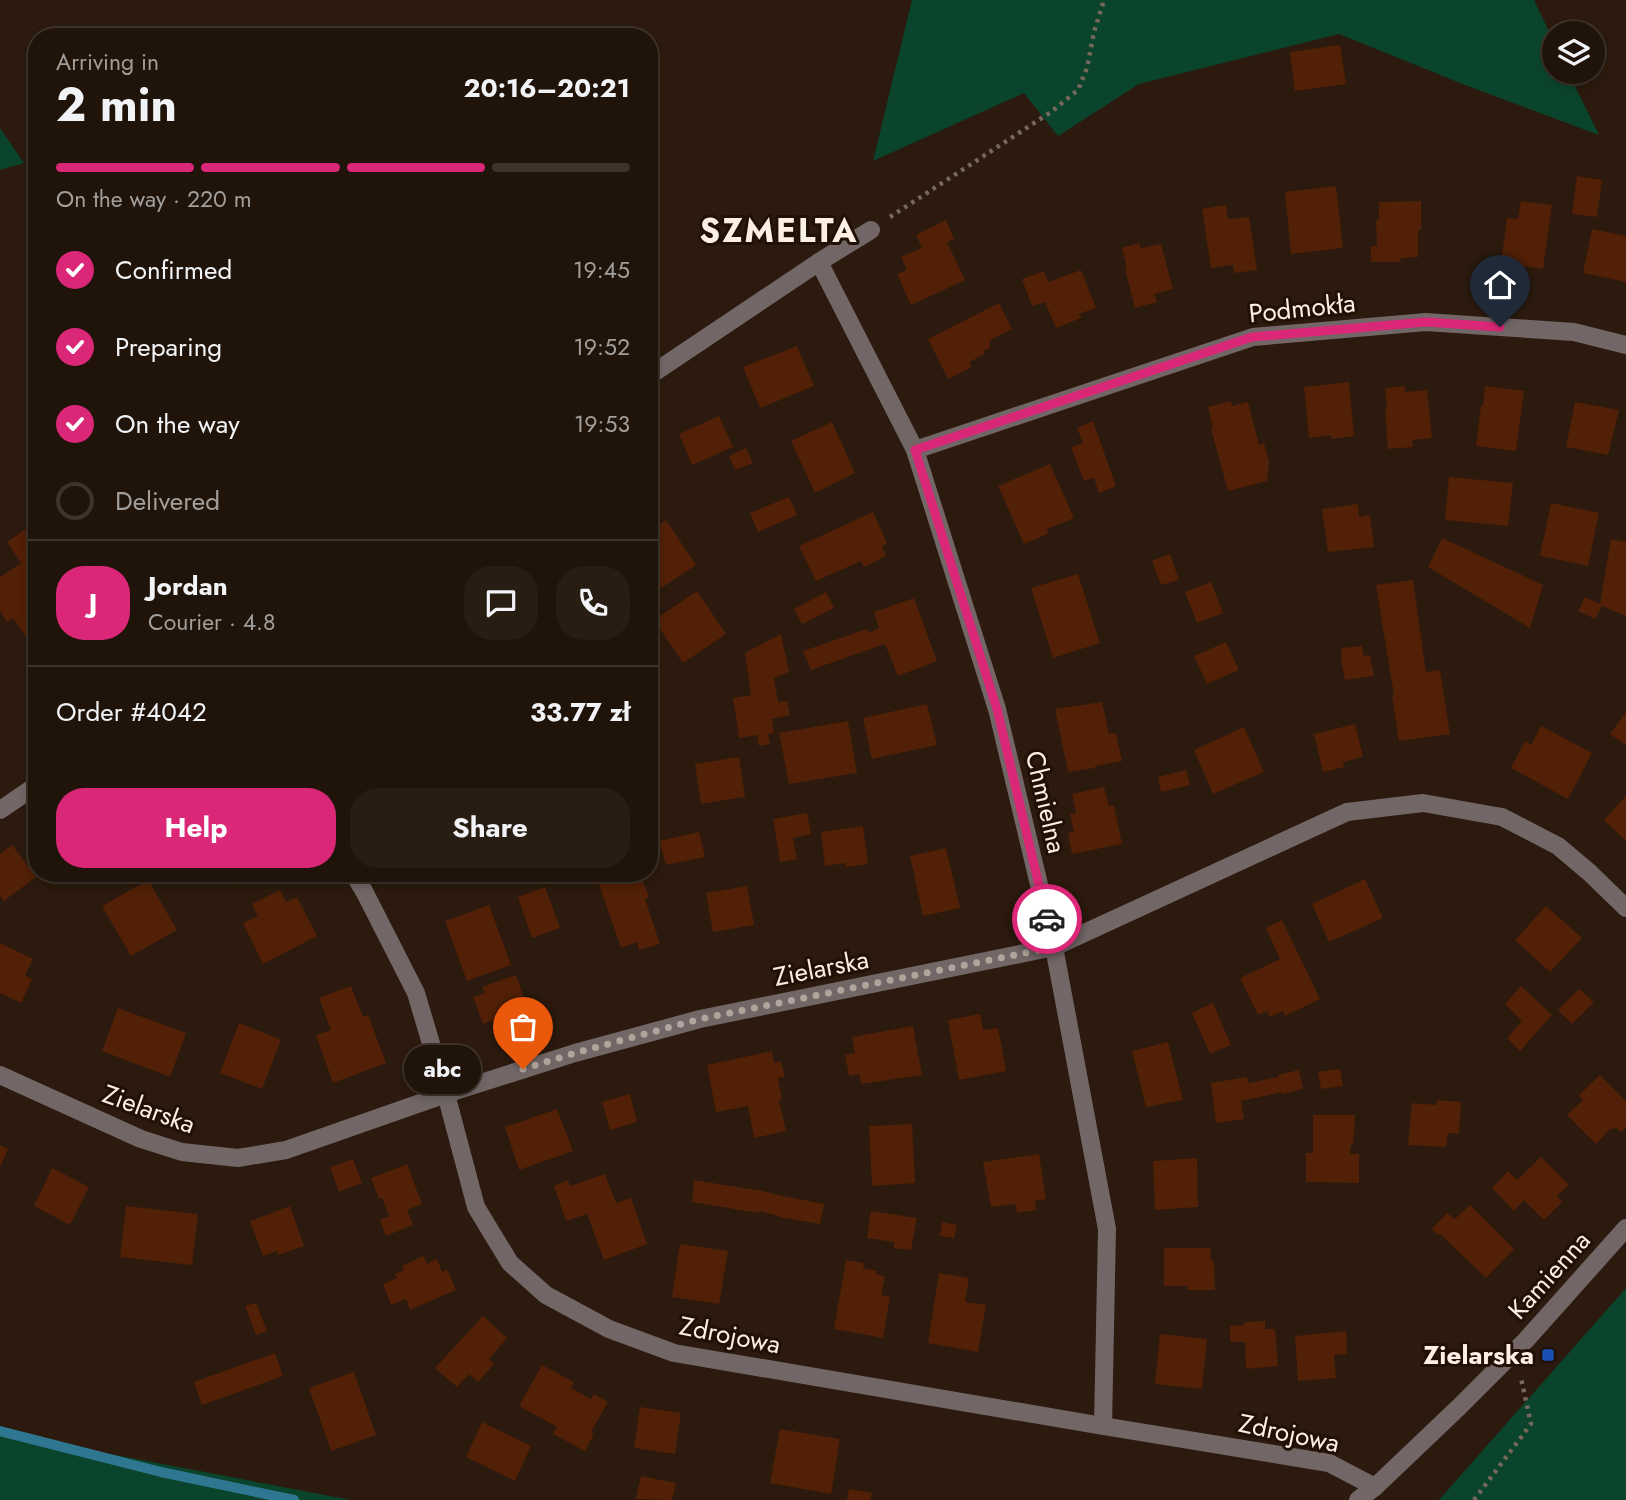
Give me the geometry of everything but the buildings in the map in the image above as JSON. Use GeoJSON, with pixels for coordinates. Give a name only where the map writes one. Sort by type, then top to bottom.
{"type":"FeatureCollection","features":[{"type":"Feature","properties":{"kind":"street"},"geometry":{"type":"LineString","coordinates":[[658,370],[871,230]]}},
{"type":"Feature","properties":{"kind":"street","name":"Chmielna"},"geometry":{"type":"LineString","coordinates":[[819,262],[915,450],[997,709],[1054,947],[1107,1229],[1103,1426]]}},
{"type":"Feature","properties":{"kind":"street","name":"Podmokła"},"geometry":{"type":"LineString","coordinates":[[915,450],[1252,337],[1426,322],[1574,332],[1626,345]]}},
{"type":"Feature","properties":{"kind":"street"},"geometry":{"type":"LineString","coordinates":[[0,810],[28,791]]}},
{"type":"Feature","properties":{"kind":"street","name":"Zielarska"},"geometry":{"type":"LineString","coordinates":[[0,1075],[141,1139],[183,1152],[238,1158],[286,1150],[446,1094],[575,1053],[700,1019],[1054,947],[1348,812],[1423,803],[1502,817],[1559,846],[1626,908]]}},
{"type":"Feature","properties":{"kind":"street","name":"Zdrojowa"},"geometry":{"type":"LineString","coordinates":[[358,882],[416,993],[476,1207],[510,1263],[546,1295],[609,1329],[674,1353],[1329,1463],[1375,1487]]}},
{"type":"Feature","properties":{"kind":"street","name":"Kamienna"},"geometry":{"type":"LineString","coordinates":[[1357,1500],[1375,1487],[1526,1340],[1626,1228]]}},
{"type":"Feature","properties":{"kind":"path"},"geometry":{"type":"LineString","coordinates":[[871,230],[1051,111],[1078,90],[1087,68],[1104,0]]}},
{"type":"Feature","properties":{"kind":"path"},"geometry":{"type":"LineString","coordinates":[[1474,1500],[1531,1424],[1520,1371]]}},
{"type":"Feature","properties":{"kind":"green space"},"geometry":{"type":"Polygon","coordinates":[[[912,0],[1534,0],[1544,21],[1542,84],[1574,84],[1599,135],[1339,34],[1139,84],[1058,136],[1024,93],[873,161],[912,0]]]}},
{"type":"Feature","properties":{"kind":"green space"},"geometry":{"type":"Polygon","coordinates":[[[0,128],[24,163],[0,170],[0,128]]]}},
{"type":"Feature","properties":{"kind":"green space"},"geometry":{"type":"Polygon","coordinates":[[[1626,1288],[1626,1500],[1439,1500],[1626,1288]]]}},
{"type":"Feature","properties":{"kind":"green space"},"geometry":{"type":"Polygon","coordinates":[[[0,1433],[351,1500],[0,1500],[0,1433]]]}},
{"type":"Feature","properties":{"kind":"waterway"},"geometry":{"type":"LineString","coordinates":[[0,1431],[161,1472],[294,1500]]}},
{"type":"Feature","properties":{"kind":"way so far"},"geometry":{"type":"LineString","coordinates":[[523,1069],[700,1019],[1054,947],[1047,919]]}},
{"type":"Feature","properties":{"kind":"place","name":"abc"},"geometry":{"type":"Point","coordinates":[523,1069]}},
{"type":"Feature","properties":{"kind":"place","name":"Zielarska"},"geometry":{"type":"Point","coordinates":[1548,1355]}},
{"type":"Feature","properties":{"kind":"district","name":"SZMELTA"},"geometry":{"type":"Point","coordinates":[779,230]}},
{"type":"Feature","properties":{"kind":"route"},"geometry":{"type":"LineString","coordinates":[[1047,919],[997,709],[915,450],[1252,337],[1426,322],[1500,327]]}}]}
